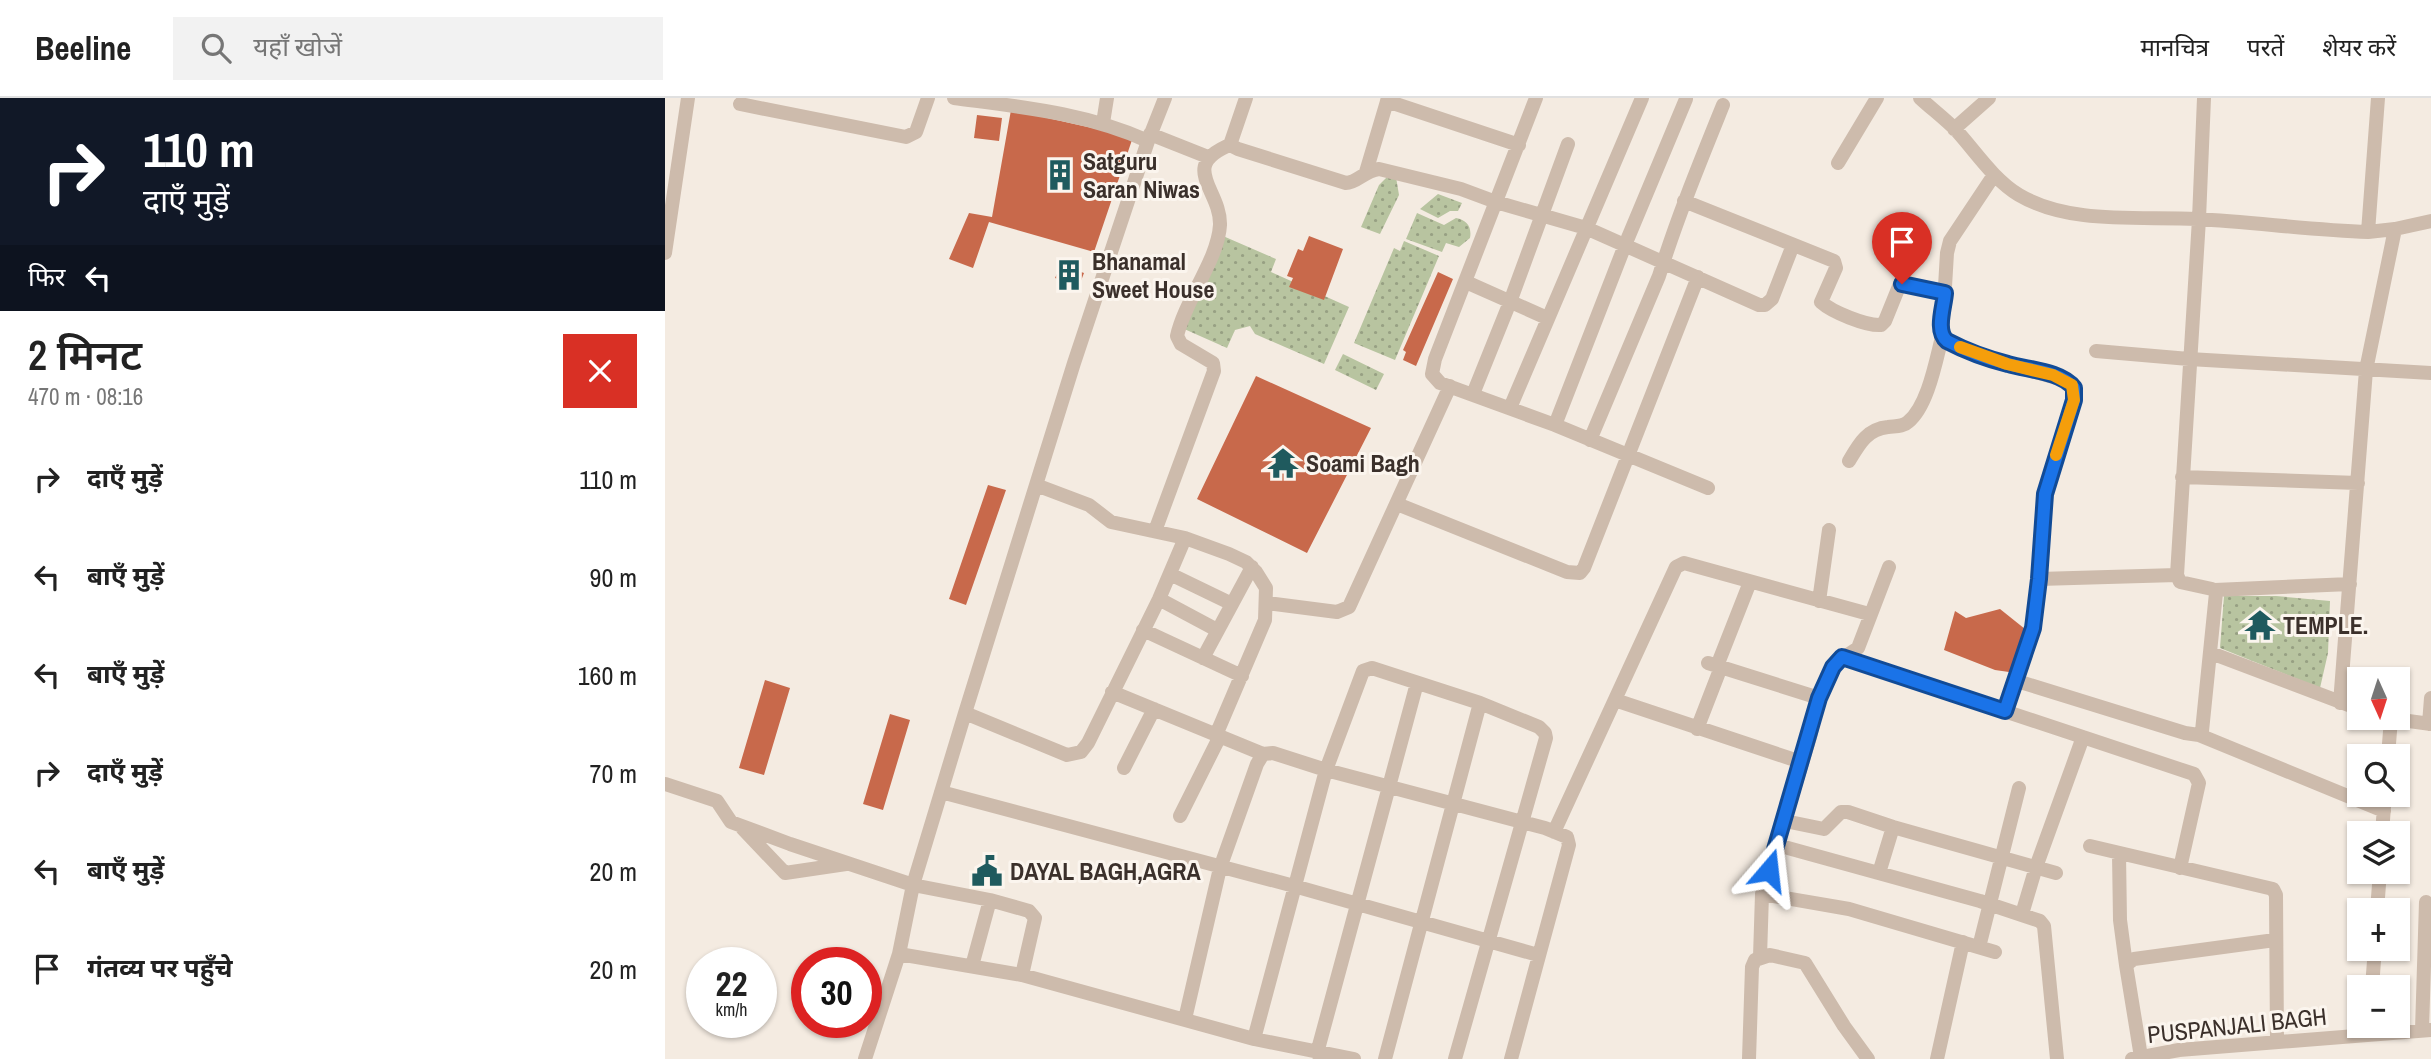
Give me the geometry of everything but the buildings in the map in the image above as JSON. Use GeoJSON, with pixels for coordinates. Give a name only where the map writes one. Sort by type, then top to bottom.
{"type":"FeatureCollection","features":[{"type":"Feature","properties":{"kind":"street"},"geometry":{"type":"LineString","coordinates":[[665,253],[688,98]]}},
{"type":"Feature","properties":{"kind":"street"},"geometry":{"type":"LineString","coordinates":[[740,104],[906,137],[916,132],[928,98]]}},
{"type":"Feature","properties":{"kind":"street"},"geometry":{"type":"LineString","coordinates":[[954,98],[1103,122],[1208,157]]}},
{"type":"Feature","properties":{"kind":"street"},"geometry":{"type":"LineString","coordinates":[[1103,122],[1107,98]]}},
{"type":"Feature","properties":{"kind":"street"},"geometry":{"type":"LineString","coordinates":[[865,1059],[899,954],[913,885],[1036,485],[1149,138],[1165,98]]}},
{"type":"Feature","properties":{"kind":"street"},"geometry":{"type":"LineString","coordinates":[[1231,144],[1246,98]]}},
{"type":"Feature","properties":{"kind":"street"},"geometry":{"type":"LineString","coordinates":[[1536,98],[1432,374],[1437,381],[1555,425],[1708,488]]}},
{"type":"Feature","properties":{"kind":"street"},"geometry":{"type":"LineString","coordinates":[[1510,408],[1642,98]]}},
{"type":"Feature","properties":{"kind":"street"},"geometry":{"type":"LineString","coordinates":[[1838,163],[1877,98]]}},
{"type":"Feature","properties":{"kind":"street"},"geometry":{"type":"LineString","coordinates":[[1920,98],[1954,129],[1994,175],[2018,194],[2055,211],[2368,232],[2431,221]]}},
{"type":"Feature","properties":{"kind":"street"},"geometry":{"type":"LineString","coordinates":[[1954,129],[1989,98]]}},
{"type":"Feature","properties":{"kind":"street"},"geometry":{"type":"LineString","coordinates":[[2204,98],[2177,575],[2180,582],[2215,590],[2350,584]]}},
{"type":"Feature","properties":{"kind":"street"},"geometry":{"type":"LineString","coordinates":[[2368,232],[2378,98]]}},
{"type":"Feature","properties":{"kind":"street"},"geometry":{"type":"LineString","coordinates":[[1555,425],[1625,245],[1686,99]]}},
{"type":"Feature","properties":{"kind":"street"},"geometry":{"type":"LineString","coordinates":[[1231,144],[1238,149],[1353,183],[1366,172],[1387,100],[1519,145]]}},
{"type":"Feature","properties":{"kind":"street"},"geometry":{"type":"LineString","coordinates":[[1590,440],[1659,276],[1684,201],[1723,105]]}},
{"type":"Feature","properties":{"kind":"street"},"geometry":{"type":"LineString","coordinates":[[1156,531],[1214,371],[1213,363],[1181,344],[1177,336],[1218,237],[1219,214],[1205,176],[1208,157],[1216,150],[1231,144]]}},
{"type":"Feature","properties":{"kind":"street"},"geometry":{"type":"LineString","coordinates":[[1473,394],[1568,144]]}},
{"type":"Feature","properties":{"kind":"street"},"geometry":{"type":"LineString","coordinates":[[1366,172],[1388,170],[1461,189],[1586,228],[1759,304],[1765,305],[1772,299],[1793,245]]}},
{"type":"Feature","properties":{"kind":"street"},"geometry":{"type":"LineString","coordinates":[[1849,461],[1872,431],[1902,426],[1910,421],[1928,389],[1942,337],[1950,241],[1994,175]]}},
{"type":"Feature","properties":{"kind":"street"},"geometry":{"type":"LineString","coordinates":[[1684,201],[1835,263],[1836,268],[1821,300],[1823,304],[1873,325],[1881,325],[1885,321],[1900,284],[1945,293]]}},
{"type":"Feature","properties":{"kind":"street"},"geometry":{"type":"LineString","coordinates":[[2340,703],[2366,370],[2395,229]]}},
{"type":"Feature","properties":{"kind":"street"},"geometry":{"type":"LineString","coordinates":[[1397,504],[1567,572],[1578,574],[1584,568],[1698,277]]}},
{"type":"Feature","properties":{"kind":"street"},"geometry":{"type":"LineString","coordinates":[[1466,282],[1548,318]]}},
{"type":"Feature","properties":{"kind":"street"},"geometry":{"type":"LineString","coordinates":[[1942,337],[1950,343],[2007,364],[2060,378],[2074,388],[2074,400],[2045,494],[2033,628],[2005,711]]}},
{"type":"Feature","properties":{"kind":"street"},"geometry":{"type":"LineString","coordinates":[[2096,351],[2431,373]]}},
{"type":"Feature","properties":{"kind":"street"},"geometry":{"type":"LineString","coordinates":[[1267,603],[1337,612],[1346,610],[1357,593],[1450,386]]}},
{"type":"Feature","properties":{"kind":"street"},"geometry":{"type":"LineString","coordinates":[[2182,477],[2358,483]]}},
{"type":"Feature","properties":{"kind":"street"},"geometry":{"type":"LineString","coordinates":[[1036,485],[1089,505],[1111,522],[1185,538],[1229,554],[1252,567],[1266,588],[1265,620],[1218,736],[1180,816]]}},
{"type":"Feature","properties":{"kind":"street"},"geometry":{"type":"LineString","coordinates":[[1819,601],[1829,530]]}},
{"type":"Feature","properties":{"kind":"street"},"geometry":{"type":"LineString","coordinates":[[965,713],[1067,755],[1081,752],[1088,743],[1159,599],[1185,538]]}},
{"type":"Feature","properties":{"kind":"street"},"geometry":{"type":"LineString","coordinates":[[1554,831],[1676,566],[1684,563],[1869,614]]}},
{"type":"Feature","properties":{"kind":"street"},"geometry":{"type":"LineString","coordinates":[[1203,658],[1230,603],[1252,567]]}},
{"type":"Feature","properties":{"kind":"street"},"geometry":{"type":"LineString","coordinates":[[1760,957],[1762,894],[1819,698],[1833,667],[1842,657],[1858,648],[1889,567]]}},
{"type":"Feature","properties":{"kind":"street"},"geometry":{"type":"LineString","coordinates":[[1170,574],[1230,603]]}},
{"type":"Feature","properties":{"kind":"street"},"geometry":{"type":"LineString","coordinates":[[2039,579],[2177,575]]}},
{"type":"Feature","properties":{"kind":"street"},"geometry":{"type":"LineString","coordinates":[[1697,729],[1715,665],[1751,582]]}},
{"type":"Feature","properties":{"kind":"street"},"geometry":{"type":"LineString","coordinates":[[2199,735],[2204,725],[2215,590]]}},
{"type":"Feature","properties":{"kind":"street"},"geometry":{"type":"LineString","coordinates":[[1159,599],[1217,629]]}},
{"type":"Feature","properties":{"kind":"street"},"geometry":{"type":"LineString","coordinates":[[1143,630],[1242,676]]}},
{"type":"Feature","properties":{"kind":"street"},"geometry":{"type":"LineString","coordinates":[[2211,653],[2347,705]]}},
{"type":"Feature","properties":{"kind":"street"},"geometry":{"type":"LineString","coordinates":[[1842,657],[2197,776],[2199,783],[2180,867]]}},
{"type":"Feature","properties":{"kind":"street"},"geometry":{"type":"LineString","coordinates":[[1715,665],[1819,698]]}},
{"type":"Feature","properties":{"kind":"street"},"geometry":{"type":"LineString","coordinates":[[1254,1039],[1326,770],[1365,669],[1372,668],[1480,703],[1539,727],[1545,733],[1546,738],[1455,1059]]}},
{"type":"Feature","properties":{"kind":"street"},"geometry":{"type":"LineString","coordinates":[[2017,681],[2199,735],[2384,811]]}},
{"type":"Feature","properties":{"kind":"street"},"geometry":{"type":"LineString","coordinates":[[1317,1052],[1417,683]]}},
{"type":"Feature","properties":{"kind":"street"},"geometry":{"type":"LineString","coordinates":[[1112,692],[1263,754],[1273,753],[1567,836],[1569,842],[1511,1059]]}},
{"type":"Feature","properties":{"kind":"street"},"geometry":{"type":"LineString","coordinates":[[2410,721],[2430,724],[2431,698]]}},
{"type":"Feature","properties":{"kind":"street"},"geometry":{"type":"LineString","coordinates":[[1615,700],[1801,762]]}},
{"type":"Feature","properties":{"kind":"street"},"geometry":{"type":"LineString","coordinates":[[1385,1059],[1480,703]]}},
{"type":"Feature","properties":{"kind":"street"},"geometry":{"type":"LineString","coordinates":[[1124,768],[1154,709]]}},
{"type":"Feature","properties":{"kind":"street"},"geometry":{"type":"LineString","coordinates":[[2022,914],[2083,737]]}},
{"type":"Feature","properties":{"kind":"street"},"geometry":{"type":"LineString","coordinates":[[1185,1019],[1220,868],[1263,754]]}},
{"type":"Feature","properties":{"kind":"street"},"geometry":{"type":"LineString","coordinates":[[665,784],[717,802],[729,820],[740,825],[847,863],[913,885],[990,900],[1033,914],[1035,918],[1021,975]]}},
{"type":"Feature","properties":{"kind":"street"},"geometry":{"type":"LineString","coordinates":[[1979,947],[2019,788]]}},
{"type":"Feature","properties":{"kind":"street"},"geometry":{"type":"LineString","coordinates":[[941,792],[1294,886],[1538,955]]}},
{"type":"Feature","properties":{"kind":"street"},"geometry":{"type":"LineString","coordinates":[[2383,821],[2384,807]]}},
{"type":"Feature","properties":{"kind":"street"},"geometry":{"type":"LineString","coordinates":[[1785,821],[1824,829],[1839,814],[1845,812],[2056,873]]}},
{"type":"Feature","properties":{"kind":"street"},"geometry":{"type":"LineString","coordinates":[[740,825],[785,873],[847,863]]}},
{"type":"Feature","properties":{"kind":"street"},"geometry":{"type":"LineString","coordinates":[[1879,873],[1893,827]]}},
{"type":"Feature","properties":{"kind":"street"},"geometry":{"type":"LineString","coordinates":[[1777,845],[1990,904],[2040,921],[2044,926],[2057,1059]]}},
{"type":"Feature","properties":{"kind":"street"},"geometry":{"type":"LineString","coordinates":[[2090,846],[2273,889],[2276,895],[2277,1042]]}},
{"type":"Feature","properties":{"kind":"street"},"geometry":{"type":"LineString","coordinates":[[2119,854],[2120,920],[2136,1058]]}},
{"type":"Feature","properties":{"kind":"street"},"geometry":{"type":"LineString","coordinates":[[1762,894],[1849,909],[1995,952]]}},
{"type":"Feature","properties":{"kind":"street"},"geometry":{"type":"LineString","coordinates":[[972,966],[990,900]]}},
{"type":"Feature","properties":{"kind":"street"},"geometry":{"type":"LineString","coordinates":[[2426,902],[2427,1030]]}},
{"type":"Feature","properties":{"kind":"street"},"geometry":{"type":"LineString","coordinates":[[2126,965],[2134,959],[2275,940]]}},
{"type":"Feature","properties":{"kind":"street"},"geometry":{"type":"LineString","coordinates":[[1937,1059],[1963,942]]}},
{"type":"Feature","properties":{"kind":"street"},"geometry":{"type":"LineString","coordinates":[[899,954],[1021,975],[1254,1039],[1354,1059]]}},
{"type":"Feature","properties":{"kind":"street"},"geometry":{"type":"LineString","coordinates":[[1749,1059],[1752,967],[1760,957],[1778,956],[1805,963],[1868,1059]]}},
{"type":"Feature","properties":{"kind":"street","name":"PUSPANJALI BAGH"},"geometry":{"type":"LineString","coordinates":[[2136,1058],[2179,1050],[2220,1053],[2347,1033]]}},
{"type":"Feature","properties":{"kind":"green space"},"geometry":{"type":"Polygon","coordinates":[[[1390,174],[1396,177],[1399,195],[1380,234],[1361,227],[1379,185],[1390,174]]]}},
{"type":"Feature","properties":{"kind":"green space"},"geometry":{"type":"Polygon","coordinates":[[[1438,194],[1462,203],[1458,211],[1450,211],[1438,218],[1420,209],[1438,194]]]}},
{"type":"Feature","properties":{"kind":"green space"},"geometry":{"type":"Polygon","coordinates":[[[1417,213],[1444,225],[1456,218],[1463,220],[1469,227],[1470,238],[1459,247],[1446,243],[1442,252],[1406,239],[1417,213]]]}},
{"type":"Feature","properties":{"kind":"green space"},"geometry":{"type":"Polygon","coordinates":[[[1223,236],[1276,259],[1271,272],[1349,307],[1324,364],[1255,334],[1250,326],[1235,330],[1227,348],[1182,328],[1223,236]]]}},
{"type":"Feature","properties":{"kind":"green space"},"geometry":{"type":"Polygon","coordinates":[[[1404,241],[1439,256],[1395,360],[1354,343],[1394,248],[1400,251],[1404,241]]]}},
{"type":"Feature","properties":{"kind":"green space"},"geometry":{"type":"Polygon","coordinates":[[[1343,354],[1384,374],[1376,390],[1335,370],[1343,354]]]}},
{"type":"Feature","properties":{"kind":"green space"},"geometry":{"type":"Polygon","coordinates":[[[2224,596],[2276,596],[2330,601],[2328,653],[2320,688],[2220,648],[2224,596]]]}},
{"type":"Feature","properties":{"kind":"slow traffic"},"geometry":{"type":"LineString","coordinates":[[1960,347],[2007,364],[2053,375],[2072,385],[2074,400],[2056,455]]}},
{"type":"Feature","properties":{"kind":"place","name":"Satguru Saran Niwas"},"geometry":{"type":"Point","coordinates":[1060,175]}},
{"type":"Feature","properties":{"kind":"place","name":"Bhanamal Sweet House"},"geometry":{"type":"Point","coordinates":[1069,275]}},
{"type":"Feature","properties":{"kind":"place","name":"Soami Bagh"},"geometry":{"type":"Point","coordinates":[1283,463]}},
{"type":"Feature","properties":{"kind":"place","name":"TEMPLE."},"geometry":{"type":"Point","coordinates":[2260,625]}},
{"type":"Feature","properties":{"kind":"place","name":"DAYAL BAGH,AGRA"},"geometry":{"type":"Point","coordinates":[987,871]}},
{"type":"Feature","properties":{"kind":"route"},"geometry":{"type":"LineString","coordinates":[[1769,870],[1810,737],[1819,698],[1833,667],[1842,657],[2005,711],[2033,628],[2045,494],[2074,400],[2074,388],[2067,381],[2053,375],[2007,364],[1950,343],[1942,337],[1941,331],[1945,293],[1902,284]]}}]}
